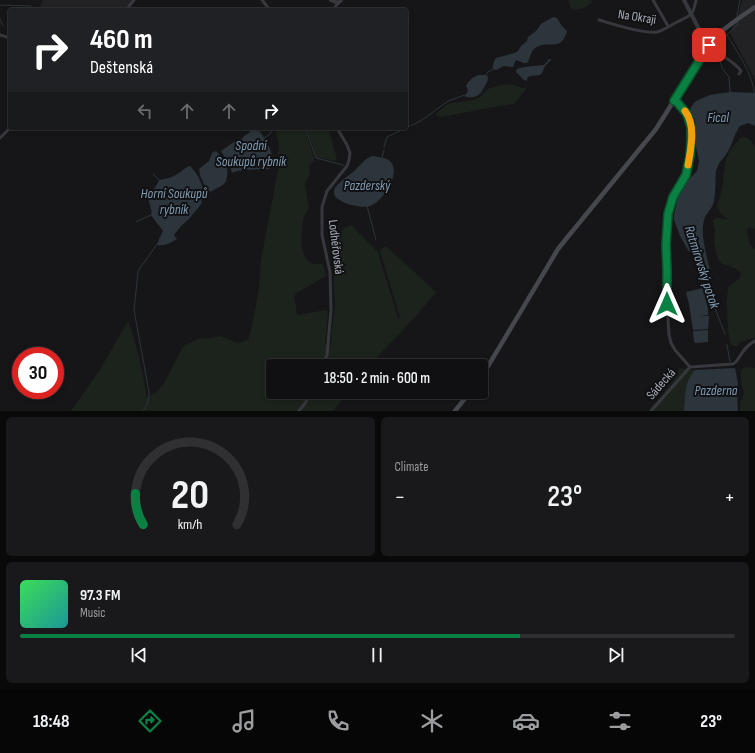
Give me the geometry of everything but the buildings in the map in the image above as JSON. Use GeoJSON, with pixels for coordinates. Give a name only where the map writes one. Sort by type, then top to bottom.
{"type":"FeatureCollection","features":[{"type":"Feature","properties":{"kind":"main road"},"geometry":{"type":"LineString","coordinates":[[488,366],[558,249],[594,203],[656,129],[709,45],[723,30],[755,7]]}},
{"type":"Feature","properties":{"kind":"main road"},"geometry":{"type":"LineString","coordinates":[[455,411],[464,399]]}},
{"type":"Feature","properties":{"kind":"street"},"geometry":{"type":"LineString","coordinates":[[128,8],[134,0]]}},
{"type":"Feature","properties":{"kind":"street"},"geometry":{"type":"LineString","coordinates":[[262,0],[268,8]]}},
{"type":"Feature","properties":{"kind":"street"},"geometry":{"type":"LineString","coordinates":[[331,0],[339,2]]}},
{"type":"Feature","properties":{"kind":"street"},"geometry":{"type":"LineString","coordinates":[[653,0],[668,26]]}},
{"type":"Feature","properties":{"kind":"street"},"geometry":{"type":"LineString","coordinates":[[684,0],[691,15],[711,48],[740,69],[741,71],[739,74]]}},
{"type":"Feature","properties":{"kind":"street"},"geometry":{"type":"LineString","coordinates":[[691,15],[694,11],[696,0]]}},
{"type":"Feature","properties":{"kind":"street","name":"Na Okraji"},"geometry":{"type":"LineString","coordinates":[[599,20],[623,27],[650,32],[661,31],[691,15]]}},
{"type":"Feature","properties":{"kind":"street","name":"Sádecká"},"geometry":{"type":"LineString","coordinates":[[651,411],[690,367],[680,357],[671,343],[668,328],[666,245],[668,214],[673,197],[686,175],[690,156],[691,140],[691,127],[687,114],[677,102],[674,101]]}},
{"type":"Feature","properties":{"kind":"street"},"geometry":{"type":"LineString","coordinates":[[0,138],[8,130]]}},
{"type":"Feature","properties":{"kind":"street","name":"Lodhéřovská"},"geometry":{"type":"LineString","coordinates":[[325,359],[327,355],[331,310],[330,272],[322,235],[322,207],[327,191],[347,166],[350,153],[338,130]]}},
{"type":"Feature","properties":{"kind":"street"},"geometry":{"type":"LineString","coordinates":[[690,367],[733,364],[746,347],[755,341]]}},
{"type":"Feature","properties":{"kind":"street"},"geometry":{"type":"LineString","coordinates":[[299,411],[307,399]]}},
{"type":"Feature","properties":{"kind":"shaded area"},"geometry":{"type":"Polygon","coordinates":[[[43,0],[133,0],[126,8],[39,8],[43,0]]]}},
{"type":"Feature","properties":{"kind":"shaded area"},"geometry":{"type":"Polygon","coordinates":[[[568,0],[593,0],[587,6],[580,9],[571,9],[568,0]]]}},
{"type":"Feature","properties":{"kind":"shaded area"},"geometry":{"type":"Polygon","coordinates":[[[742,0],[755,0],[755,80],[730,33],[739,13],[742,0]]]}},
{"type":"Feature","properties":{"kind":"shaded area"},"geometry":{"type":"Polygon","coordinates":[[[510,84],[527,88],[514,104],[441,117],[437,116],[436,114],[448,104],[473,100],[480,97],[490,88],[510,84]]]}},
{"type":"Feature","properties":{"kind":"shaded area"},"geometry":{"type":"Polygon","coordinates":[[[277,130],[305,130],[314,158],[314,161],[309,165],[310,175],[305,184],[309,208],[303,220],[301,243],[307,259],[312,264],[323,264],[326,276],[295,294],[294,298],[297,315],[326,310],[328,313],[325,344],[331,345],[335,306],[333,263],[330,247],[343,229],[351,225],[378,252],[398,318],[400,318],[380,251],[384,247],[387,247],[436,292],[416,316],[376,359],[266,359],[266,399],[343,399],[333,411],[71,411],[99,371],[128,321],[138,355],[146,390],[146,398],[157,392],[164,383],[185,345],[199,339],[220,336],[237,343],[249,339],[259,287],[261,260],[279,164],[277,130]]]}},
{"type":"Feature","properties":{"kind":"shaded area"},"geometry":{"type":"Polygon","coordinates":[[[307,130],[329,130],[337,159],[334,161],[316,157],[307,130]]]}},
{"type":"Feature","properties":{"kind":"shaded area"},"geometry":{"type":"Polygon","coordinates":[[[742,137],[748,139],[755,147],[755,229],[749,227],[747,230],[750,245],[755,249],[755,338],[740,342],[737,346],[734,346],[731,344],[729,337],[727,297],[730,285],[740,277],[741,273],[735,268],[722,264],[719,261],[714,240],[715,231],[713,221],[716,218],[728,219],[721,214],[717,207],[722,191],[728,155],[731,149],[742,137]]]}},
{"type":"Feature","properties":{"kind":"shaded area"},"geometry":{"type":"Polygon","coordinates":[[[745,367],[755,368],[755,411],[740,411],[740,402],[744,393],[741,381],[741,370],[745,367]]]}},
{"type":"Feature","properties":{"kind":"shaded area"},"geometry":{"type":"Polygon","coordinates":[[[679,368],[695,370],[688,380],[684,411],[648,411],[671,384],[679,368]]]}},
{"type":"Feature","properties":{"kind":"water"},"geometry":{"type":"Polygon","coordinates":[[[553,17],[557,18],[567,31],[561,42],[557,44],[539,46],[534,49],[527,63],[516,60],[513,67],[504,66],[496,70],[493,69],[496,58],[518,51],[527,41],[528,37],[536,31],[541,24],[553,17]]]}},
{"type":"Feature","properties":{"kind":"water"},"geometry":{"type":"Polygon","coordinates":[[[549,59],[551,60],[545,66],[540,75],[530,76],[527,78],[527,81],[516,72],[517,69],[520,68],[544,65],[549,59]]]}},
{"type":"Feature","properties":{"kind":"water"},"geometry":{"type":"Polygon","coordinates":[[[479,75],[486,75],[488,77],[486,84],[478,95],[474,97],[466,97],[465,95],[468,91],[466,86],[467,84],[471,79],[479,75]]]}},
{"type":"Feature","properties":{"kind":"water","name":"Fical"},"geometry":{"type":"Polygon","coordinates":[[[730,92],[755,93],[755,126],[748,123],[740,126],[729,150],[719,163],[716,171],[714,201],[705,217],[703,226],[703,239],[710,271],[710,274],[708,275],[698,265],[680,236],[674,220],[674,215],[678,197],[687,181],[697,171],[699,161],[696,147],[695,121],[690,110],[691,107],[696,101],[710,95],[730,92]]]}},
{"type":"Feature","properties":{"kind":"water","name":"Spodní Soukupů rybník"},"geometry":{"type":"Polygon","coordinates":[[[251,130],[259,131],[270,150],[273,164],[269,169],[235,171],[232,173],[230,165],[221,151],[234,142],[241,140],[251,130]]]}},
{"type":"Feature","properties":{"kind":"water"},"geometry":{"type":"Polygon","coordinates":[[[216,151],[226,164],[227,177],[224,184],[210,192],[200,175],[199,169],[209,161],[212,153],[216,151]]]}},
{"type":"Feature","properties":{"kind":"water","name":"Pazderský"},"geometry":{"type":"Polygon","coordinates":[[[372,156],[381,157],[388,160],[393,166],[394,173],[385,193],[380,199],[368,207],[350,205],[338,199],[334,192],[338,184],[364,161],[372,156]]]}},
{"type":"Feature","properties":{"kind":"water","name":"Horní Soukupů rybník"},"geometry":{"type":"Polygon","coordinates":[[[190,166],[196,172],[202,185],[204,197],[201,200],[202,203],[174,235],[177,239],[165,245],[157,245],[163,231],[151,215],[149,200],[150,195],[159,180],[174,176],[190,166]]]}},
{"type":"Feature","properties":{"kind":"water"},"geometry":{"type":"Polygon","coordinates":[[[703,288],[708,315],[700,316],[709,316],[708,329],[693,330],[686,292],[703,288]]]}},
{"type":"Feature","properties":{"kind":"water"},"geometry":{"type":"Polygon","coordinates":[[[708,330],[708,342],[695,343],[693,331],[708,330]]]}},
{"type":"Feature","properties":{"kind":"water","name":"Pazderna"},"geometry":{"type":"Polygon","coordinates":[[[735,368],[738,383],[738,411],[684,411],[688,380],[695,370],[735,368]]]}},
{"type":"Feature","properties":{"kind":"waterway","name":"Ratmírovský potok"},"geometry":{"type":"LineString","coordinates":[[737,16],[740,0]]}},
{"type":"Feature","properties":{"kind":"waterway"},"geometry":{"type":"LineString","coordinates":[[0,5],[31,6]]}},
{"type":"Feature","properties":{"kind":"waterway"},"geometry":{"type":"LineString","coordinates":[[0,19],[3,26]]}},
{"type":"Feature","properties":{"kind":"waterway","name":"Ratmírovský potok"},"geometry":{"type":"LineString","coordinates":[[738,21],[737,25],[727,35],[748,72],[754,94]]}},
{"type":"Feature","properties":{"kind":"waterway"},"geometry":{"type":"LineString","coordinates":[[726,35],[720,48],[720,60],[722,68],[729,77],[731,92]]}},
{"type":"Feature","properties":{"kind":"waterway"},"geometry":{"type":"LineString","coordinates":[[486,75],[493,69]]}},
{"type":"Feature","properties":{"kind":"waterway"},"geometry":{"type":"LineString","coordinates":[[408,127],[422,120],[448,101],[465,95]]}},
{"type":"Feature","properties":{"kind":"waterway"},"geometry":{"type":"LineString","coordinates":[[263,139],[270,134],[272,130]]}},
{"type":"Feature","properties":{"kind":"waterway"},"geometry":{"type":"LineString","coordinates":[[306,130],[316,158],[344,166]]}},
{"type":"Feature","properties":{"kind":"waterway"},"geometry":{"type":"LineString","coordinates":[[384,147],[387,137],[402,130]]}},
{"type":"Feature","properties":{"kind":"waterway"},"geometry":{"type":"LineString","coordinates":[[382,158],[384,150]]}},
{"type":"Feature","properties":{"kind":"waterway"},"geometry":{"type":"LineString","coordinates":[[153,174],[159,180]]}},
{"type":"Feature","properties":{"kind":"waterway"},"geometry":{"type":"LineString","coordinates":[[367,206],[376,240]]}},
{"type":"Feature","properties":{"kind":"waterway"},"geometry":{"type":"LineString","coordinates":[[136,222],[151,215]]}},
{"type":"Feature","properties":{"kind":"waterway"},"geometry":{"type":"LineString","coordinates":[[143,411],[148,402],[149,392],[134,310],[138,272],[160,240]]}},
{"type":"Feature","properties":{"kind":"waterway","name":"Ratmírovský potok"},"geometry":{"type":"LineString","coordinates":[[708,274],[709,293],[725,334]]}},
{"type":"Feature","properties":{"kind":"waterway","name":"Ratmírovský potok"},"geometry":{"type":"LineString","coordinates":[[727,345],[730,362]]}},
{"type":"Feature","properties":{"kind":"slow traffic"},"geometry":{"type":"LineString","coordinates":[[685,111],[689,118],[691,127],[691,148],[688,165]]}},
{"type":"Feature","properties":{"kind":"route"},"geometry":{"type":"LineString","coordinates":[[667,304],[666,245],[668,214],[673,197],[686,175],[691,148],[690,122],[685,110],[674,101],[709,45]]}}]}
